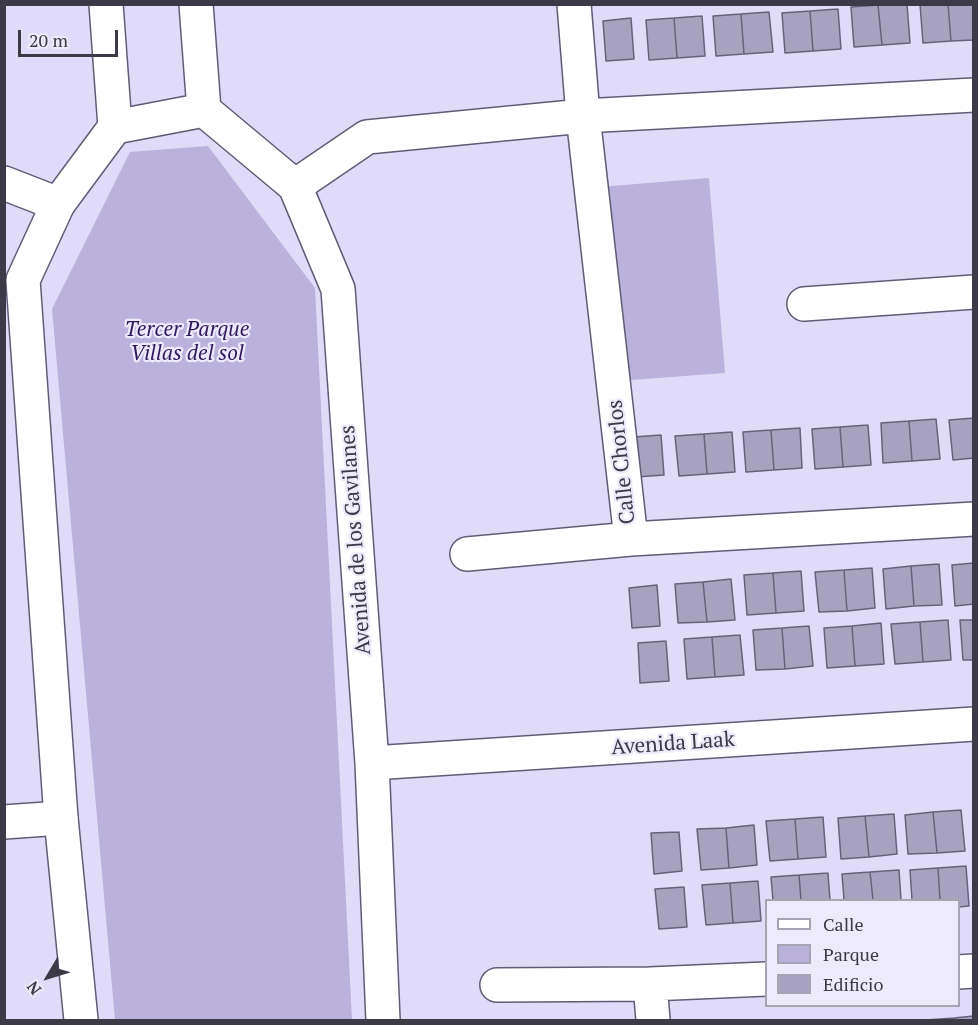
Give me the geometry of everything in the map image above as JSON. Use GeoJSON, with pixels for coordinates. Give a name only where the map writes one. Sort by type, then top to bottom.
{"type":"FeatureCollection","features":[{"type":"Feature","properties":{"kind":"street"},"geometry":{"type":"LineString","coordinates":[[81,1020],[61,818],[23,280],[58,204],[115,128],[106,4]]}},
{"type":"Feature","properties":{"kind":"street"},"geometry":{"type":"LineString","coordinates":[[115,128],[204,111],[196,4]]}},
{"type":"Feature","properties":{"kind":"street","name":"Calle Chorlos"},"geometry":{"type":"LineString","coordinates":[[574,4],[583,116],[631,539],[974,519]]}},
{"type":"Feature","properties":{"kind":"street"},"geometry":{"type":"LineString","coordinates":[[295,186],[367,137],[583,116],[974,95]]}},
{"type":"Feature","properties":{"kind":"street","name":"Avenida de los Gavilanes"},"geometry":{"type":"LineString","coordinates":[[204,111],[295,186],[338,289],[372,763],[383,1020]]}},
{"type":"Feature","properties":{"kind":"street"},"geometry":{"type":"LineString","coordinates":[[4,183],[58,204]]}},
{"type":"Feature","properties":{"kind":"street"},"geometry":{"type":"LineString","coordinates":[[804,304],[974,292]]}},
{"type":"Feature","properties":{"kind":"street"},"geometry":{"type":"LineString","coordinates":[[467,554],[631,539]]}},
{"type":"Feature","properties":{"kind":"street","name":"Avenida Laak"},"geometry":{"type":"LineString","coordinates":[[372,763],[974,724]]}},
{"type":"Feature","properties":{"kind":"street"},"geometry":{"type":"LineString","coordinates":[[4,822],[61,818]]}},
{"type":"Feature","properties":{"kind":"street"},"geometry":{"type":"LineString","coordinates":[[497,985],[650,984],[765,979]]}},
{"type":"Feature","properties":{"kind":"street"},"geometry":{"type":"LineString","coordinates":[[650,984],[653,1020]]}},
{"type":"Feature","properties":{"kind":"green space","name":"Tercer Parque Villas del sol"},"geometry":{"type":"Polygon","coordinates":[[[208,146],[315,288],[352,1020],[115,1020],[52,309],[130,152],[208,146]]]}},
{"type":"Feature","properties":{"kind":"green space"},"geometry":{"type":"Polygon","coordinates":[[[709,178],[725,373],[604,382],[587,188],[709,178]]]}},
{"type":"Feature","properties":{"kind":"building"},"geometry":{"type":"Polygon","coordinates":[[[907,4],[910,43],[882,45],[878,5],[907,4]]]}},
{"type":"Feature","properties":{"kind":"building"},"geometry":{"type":"Polygon","coordinates":[[[920,4],[948,4],[951,41],[923,43],[920,4]]]}},
{"type":"Feature","properties":{"kind":"building"},"geometry":{"type":"Polygon","coordinates":[[[948,4],[974,4],[974,40],[951,41],[948,4]]]}},
{"type":"Feature","properties":{"kind":"building"},"geometry":{"type":"Polygon","coordinates":[[[878,5],[882,45],[854,47],[851,7],[878,5]]]}},
{"type":"Feature","properties":{"kind":"building"},"geometry":{"type":"Polygon","coordinates":[[[838,9],[841,49],[813,51],[810,11],[838,9]]]}},
{"type":"Feature","properties":{"kind":"building"},"geometry":{"type":"Polygon","coordinates":[[[810,11],[813,51],[785,53],[782,13],[810,11]]]}},
{"type":"Feature","properties":{"kind":"building"},"geometry":{"type":"Polygon","coordinates":[[[769,12],[773,52],[744,54],[741,14],[769,12]]]}},
{"type":"Feature","properties":{"kind":"building"},"geometry":{"type":"Polygon","coordinates":[[[741,14],[744,54],[716,56],[713,16],[741,14]]]}},
{"type":"Feature","properties":{"kind":"building"},"geometry":{"type":"Polygon","coordinates":[[[702,16],[705,56],[677,58],[674,18],[702,16]]]}},
{"type":"Feature","properties":{"kind":"building"},"geometry":{"type":"Polygon","coordinates":[[[631,18],[634,59],[606,61],[603,21],[631,18]]]}},
{"type":"Feature","properties":{"kind":"building"},"geometry":{"type":"Polygon","coordinates":[[[674,18],[677,58],[649,60],[646,20],[674,18]]]}},
{"type":"Feature","properties":{"kind":"building"},"geometry":{"type":"Polygon","coordinates":[[[974,418],[974,458],[953,460],[949,420],[974,418]]]}},
{"type":"Feature","properties":{"kind":"building"},"geometry":{"type":"Polygon","coordinates":[[[936,419],[940,459],[912,461],[909,421],[936,419]]]}},
{"type":"Feature","properties":{"kind":"building"},"geometry":{"type":"Polygon","coordinates":[[[909,421],[912,461],[883,463],[881,423],[909,421]]]}},
{"type":"Feature","properties":{"kind":"building"},"geometry":{"type":"Polygon","coordinates":[[[868,425],[871,465],[843,467],[840,427],[868,425]]]}},
{"type":"Feature","properties":{"kind":"building"},"geometry":{"type":"Polygon","coordinates":[[[840,427],[843,467],[815,469],[812,429],[840,427]]]}},
{"type":"Feature","properties":{"kind":"building"},"geometry":{"type":"Polygon","coordinates":[[[800,428],[802,468],[774,470],[771,430],[800,428]]]}},
{"type":"Feature","properties":{"kind":"building"},"geometry":{"type":"Polygon","coordinates":[[[771,430],[774,470],[746,472],[743,432],[771,430]]]}},
{"type":"Feature","properties":{"kind":"building"},"geometry":{"type":"Polygon","coordinates":[[[732,432],[735,472],[707,474],[704,434],[732,432]]]}},
{"type":"Feature","properties":{"kind":"building"},"geometry":{"type":"Polygon","coordinates":[[[704,434],[707,474],[679,476],[675,436],[704,434]]]}},
{"type":"Feature","properties":{"kind":"building"},"geometry":{"type":"Polygon","coordinates":[[[661,435],[664,475],[636,477],[633,437],[661,435]]]}},
{"type":"Feature","properties":{"kind":"building"},"geometry":{"type":"Polygon","coordinates":[[[974,563],[974,604],[955,606],[952,565],[974,563]]]}},
{"type":"Feature","properties":{"kind":"building"},"geometry":{"type":"Polygon","coordinates":[[[939,564],[942,605],[914,606],[911,566],[939,564]]]}},
{"type":"Feature","properties":{"kind":"building"},"geometry":{"type":"Polygon","coordinates":[[[911,566],[914,606],[886,609],[883,569],[911,566]]]}},
{"type":"Feature","properties":{"kind":"building"},"geometry":{"type":"Polygon","coordinates":[[[872,568],[875,608],[847,611],[844,570],[872,568]]]}},
{"type":"Feature","properties":{"kind":"building"},"geometry":{"type":"Polygon","coordinates":[[[844,570],[847,611],[819,612],[815,572],[844,570]]]}},
{"type":"Feature","properties":{"kind":"building"},"geometry":{"type":"Polygon","coordinates":[[[801,571],[804,611],[776,613],[773,573],[801,571]]]}},
{"type":"Feature","properties":{"kind":"building"},"geometry":{"type":"Polygon","coordinates":[[[773,573],[776,613],[747,615],[744,575],[773,573]]]}},
{"type":"Feature","properties":{"kind":"building"},"geometry":{"type":"Polygon","coordinates":[[[731,579],[735,620],[707,622],[703,582],[731,579]]]}},
{"type":"Feature","properties":{"kind":"building"},"geometry":{"type":"Polygon","coordinates":[[[703,582],[707,622],[678,623],[675,584],[703,582]]]}},
{"type":"Feature","properties":{"kind":"building"},"geometry":{"type":"Polygon","coordinates":[[[657,585],[660,626],[632,628],[629,588],[657,585]]]}},
{"type":"Feature","properties":{"kind":"building"},"geometry":{"type":"Polygon","coordinates":[[[948,620],[951,660],[923,662],[920,622],[948,620]]]}},
{"type":"Feature","properties":{"kind":"building"},"geometry":{"type":"Polygon","coordinates":[[[960,620],[974,620],[974,660],[963,660],[960,620]]]}},
{"type":"Feature","properties":{"kind":"building"},"geometry":{"type":"Polygon","coordinates":[[[920,622],[923,662],[895,664],[891,624],[920,622]]]}},
{"type":"Feature","properties":{"kind":"building"},"geometry":{"type":"Polygon","coordinates":[[[881,623],[884,664],[855,666],[852,626],[881,623]]]}},
{"type":"Feature","properties":{"kind":"building"},"geometry":{"type":"Polygon","coordinates":[[[809,626],[813,666],[785,669],[782,628],[809,626]]]}},
{"type":"Feature","properties":{"kind":"building"},"geometry":{"type":"Polygon","coordinates":[[[852,626],[855,666],[827,668],[824,628],[852,626]]]}},
{"type":"Feature","properties":{"kind":"building"},"geometry":{"type":"Polygon","coordinates":[[[782,628],[785,669],[756,670],[753,630],[782,628]]]}},
{"type":"Feature","properties":{"kind":"building"},"geometry":{"type":"Polygon","coordinates":[[[740,635],[744,675],[715,677],[712,637],[740,635]]]}},
{"type":"Feature","properties":{"kind":"building"},"geometry":{"type":"Polygon","coordinates":[[[712,637],[715,677],[687,679],[684,639],[712,637]]]}},
{"type":"Feature","properties":{"kind":"building"},"geometry":{"type":"Polygon","coordinates":[[[666,641],[669,681],[640,683],[638,643],[666,641]]]}},
{"type":"Feature","properties":{"kind":"building"},"geometry":{"type":"Polygon","coordinates":[[[961,810],[965,851],[937,853],[933,812],[961,810]]]}},
{"type":"Feature","properties":{"kind":"building"},"geometry":{"type":"Polygon","coordinates":[[[933,812],[937,853],[908,854],[905,815],[933,812]]]}},
{"type":"Feature","properties":{"kind":"building"},"geometry":{"type":"Polygon","coordinates":[[[894,814],[897,854],[869,857],[865,816],[894,814]]]}},
{"type":"Feature","properties":{"kind":"building"},"geometry":{"type":"Polygon","coordinates":[[[865,816],[869,857],[841,859],[838,818],[865,816]]]}},
{"type":"Feature","properties":{"kind":"building"},"geometry":{"type":"Polygon","coordinates":[[[823,817],[826,857],[798,859],[795,819],[823,817]]]}},
{"type":"Feature","properties":{"kind":"building"},"geometry":{"type":"Polygon","coordinates":[[[795,819],[798,859],[770,861],[766,821],[795,819]]]}},
{"type":"Feature","properties":{"kind":"building"},"geometry":{"type":"Polygon","coordinates":[[[754,825],[757,865],[729,868],[726,828],[754,825]]]}},
{"type":"Feature","properties":{"kind":"building"},"geometry":{"type":"Polygon","coordinates":[[[726,828],[729,868],[701,870],[697,829],[726,828]]]}},
{"type":"Feature","properties":{"kind":"building"},"geometry":{"type":"Polygon","coordinates":[[[679,832],[682,871],[654,874],[651,833],[679,832]]]}},
{"type":"Feature","properties":{"kind":"building"},"geometry":{"type":"Polygon","coordinates":[[[966,866],[969,906],[960,907],[960,899],[940,899],[938,868],[966,866]]]}},
{"type":"Feature","properties":{"kind":"building"},"geometry":{"type":"Polygon","coordinates":[[[938,868],[940,899],[912,899],[910,870],[938,868]]]}},
{"type":"Feature","properties":{"kind":"building"},"geometry":{"type":"Polygon","coordinates":[[[899,870],[901,899],[873,899],[870,872],[899,870]]]}},
{"type":"Feature","properties":{"kind":"building"},"geometry":{"type":"Polygon","coordinates":[[[870,872],[873,899],[844,899],[842,874],[870,872]]]}},
{"type":"Feature","properties":{"kind":"building"},"geometry":{"type":"Polygon","coordinates":[[[828,873],[830,899],[801,899],[799,875],[828,873]]]}},
{"type":"Feature","properties":{"kind":"building"},"geometry":{"type":"Polygon","coordinates":[[[799,875],[801,899],[773,899],[771,877],[799,875]]]}},
{"type":"Feature","properties":{"kind":"building"},"geometry":{"type":"Polygon","coordinates":[[[758,881],[761,921],[733,923],[730,883],[758,881]]]}},
{"type":"Feature","properties":{"kind":"building"},"geometry":{"type":"Polygon","coordinates":[[[730,883],[733,923],[706,925],[702,885],[730,883]]]}},
{"type":"Feature","properties":{"kind":"building"},"geometry":{"type":"Polygon","coordinates":[[[684,887],[687,927],[659,929],[655,889],[684,887]]]}},
{"type":"Feature","properties":{"kind":"building"},"geometry":{"type":"Polygon","coordinates":[[[974,1016],[974,1020],[954,1020],[954,1018],[974,1016]]]}},
{"type":"Feature","properties":{"kind":"building"},"geometry":{"type":"Polygon","coordinates":[[[954,1018],[954,1020],[926,1020],[954,1018]]]}}]}
